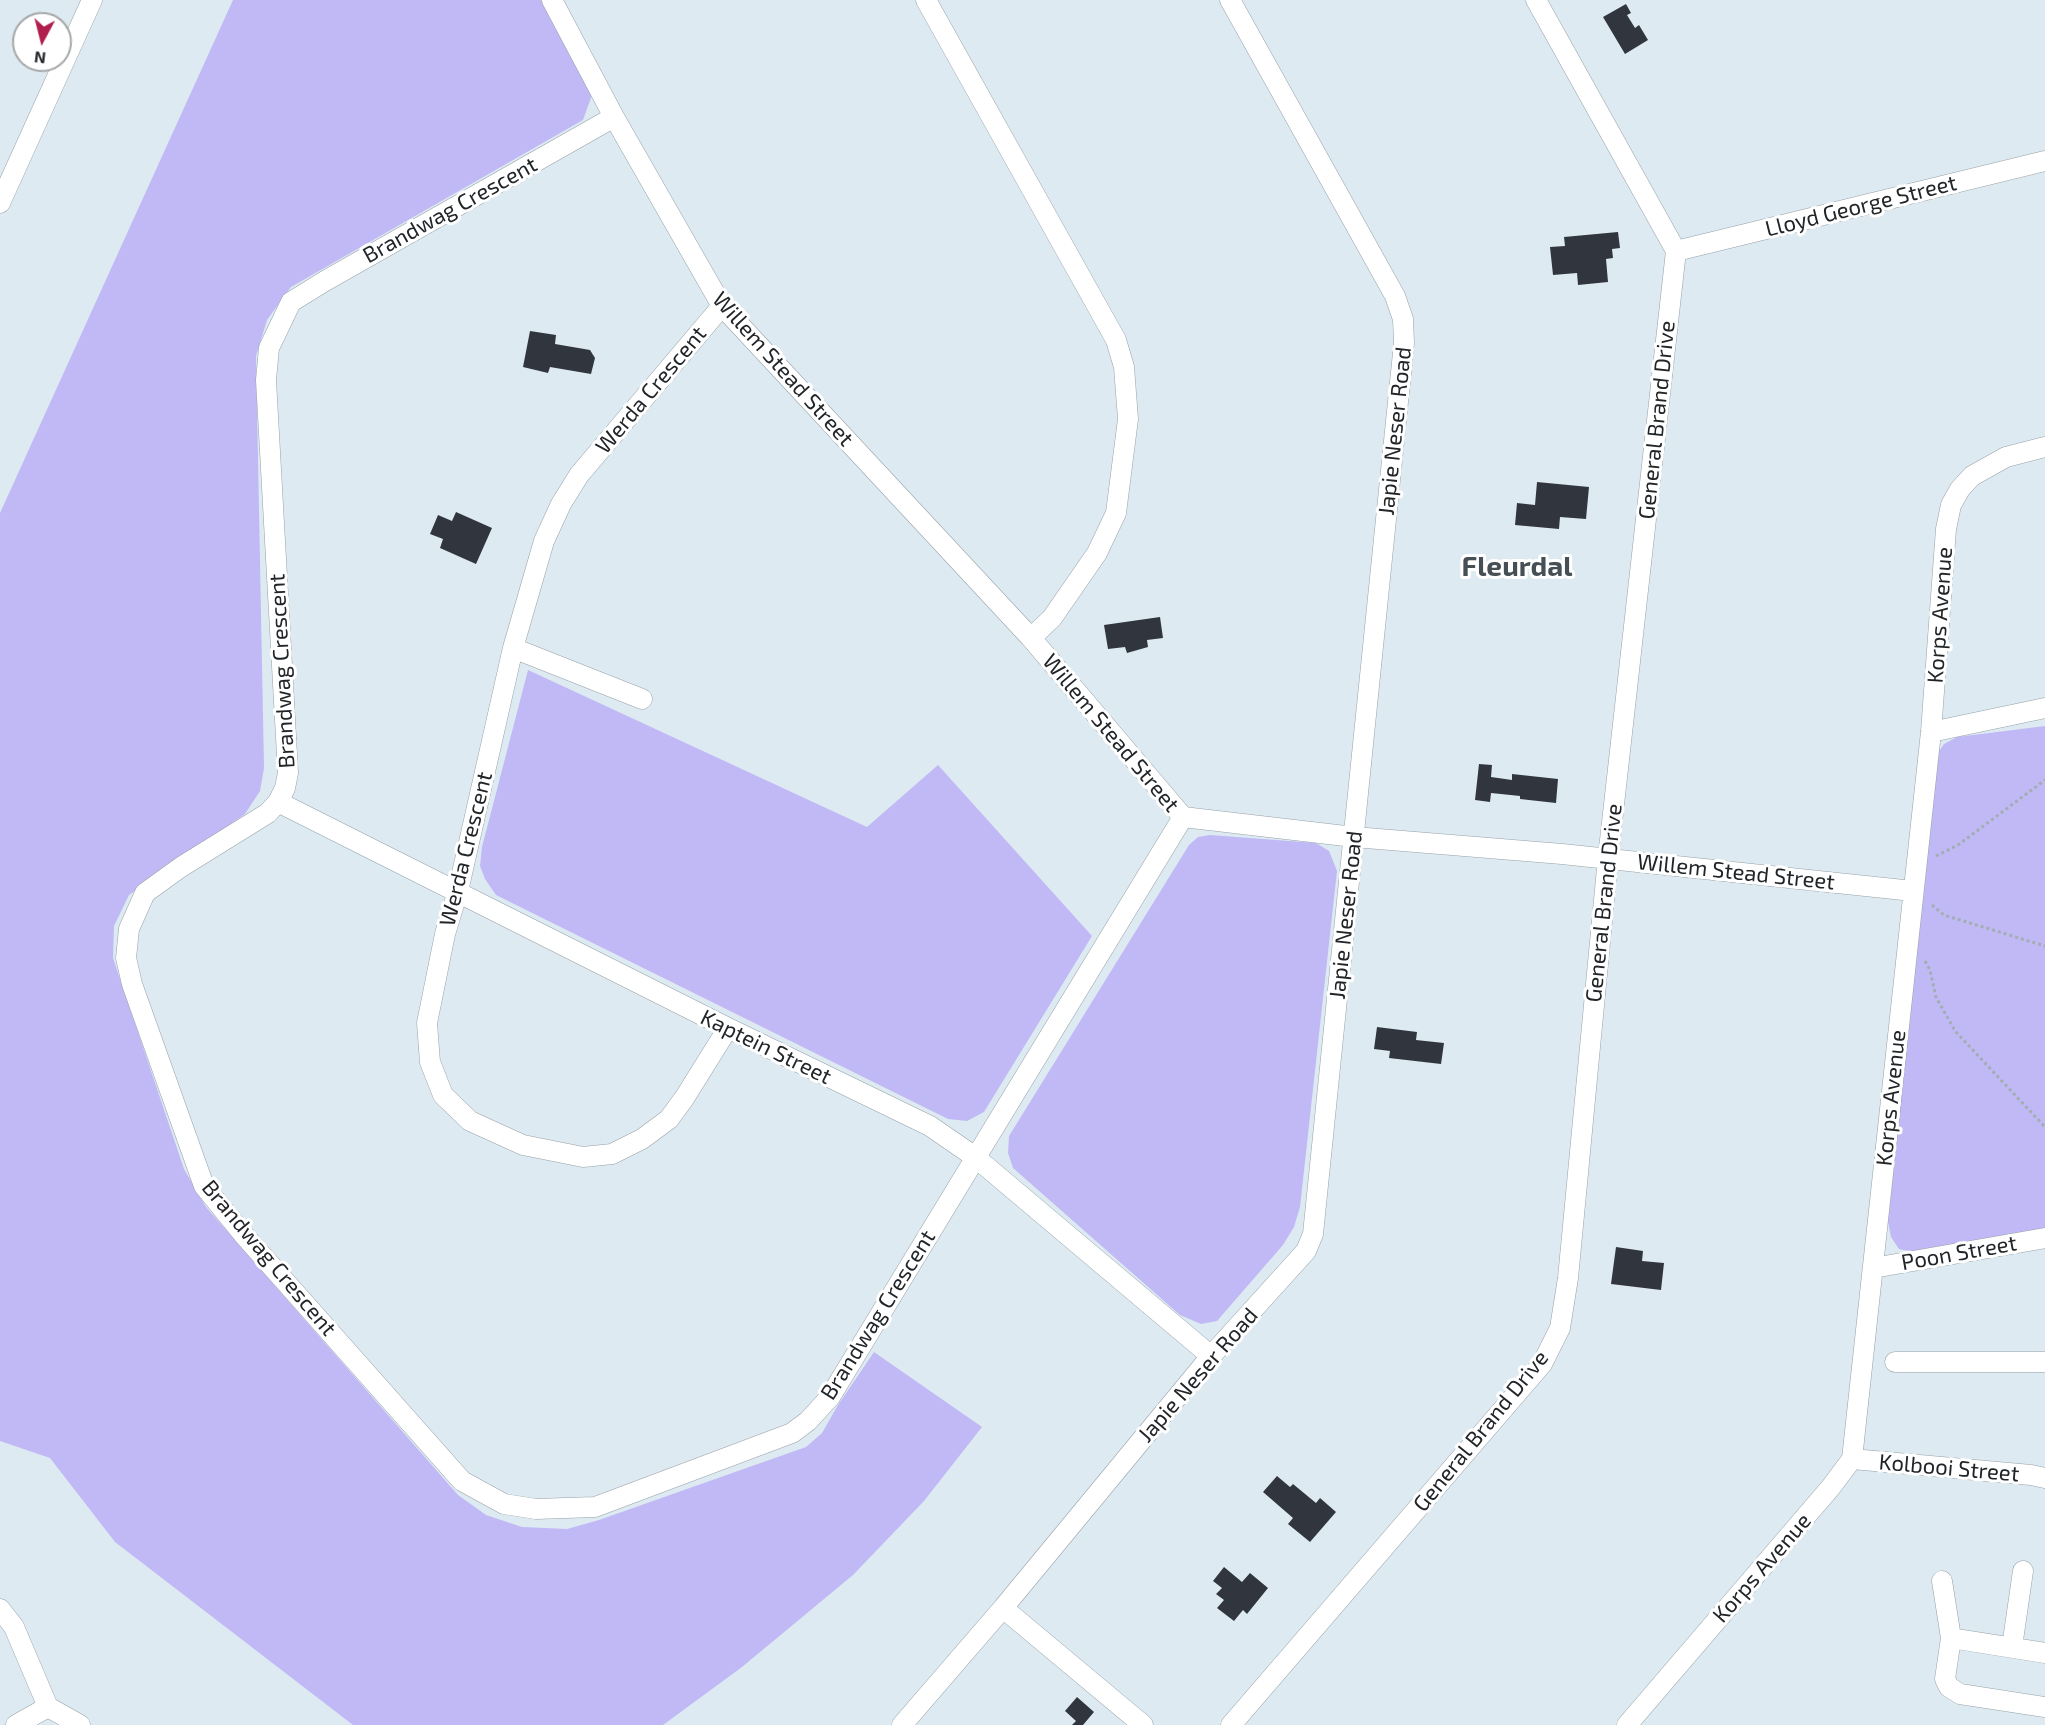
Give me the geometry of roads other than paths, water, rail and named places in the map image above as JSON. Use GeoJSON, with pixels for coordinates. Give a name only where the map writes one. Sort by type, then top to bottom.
{"type":"FeatureCollection","features":[{"type":"Feature","properties":{"kind":"street"},"geometry":{"type":"LineString","coordinates":[[0,202],[92,0]]}},
{"type":"Feature","properties":{"kind":"street","name":"Willem Stead Street"},"geometry":{"type":"LineString","coordinates":[[552,0],[614,117],[722,306],[1031,638],[1183,818],[1354,837],[1608,858],[1913,891]]}},
{"type":"Feature","properties":{"kind":"street","name":"Willem Stead Street"},"geometry":{"type":"LineString","coordinates":[[926,0],[1116,340],[1124,367],[1128,419],[1116,513],[1097,553],[1052,618],[1031,638]]}},
{"type":"Feature","properties":{"kind":"street","name":"Japie Neser Road"},"geometry":{"type":"LineString","coordinates":[[902,1725],[1003,1608],[1211,1356],[1306,1251],[1313,1234],[1404,343],[1403,320],[1395,296],[1230,0]]}},
{"type":"Feature","properties":{"kind":"street"},"geometry":{"type":"LineString","coordinates":[[1536,0],[1677,251]]}},
{"type":"Feature","properties":{"kind":"street","name":"Brandwag Crescent"},"geometry":{"type":"LineString","coordinates":[[614,117],[325,281],[291,303],[269,348],[266,380],[288,773],[285,788],[278,802],[268,813],[181,867],[145,893],[129,929],[126,958],[132,984],[204,1186],[243,1234],[462,1481],[504,1504],[536,1509],[595,1507],[792,1433],[808,1421],[830,1397],[1183,818]]}},
{"type":"Feature","properties":{"kind":"street","name":"Lloyd George Street"},"geometry":{"type":"LineString","coordinates":[[1677,251],[2045,161]]}},
{"type":"Feature","properties":{"kind":"street","name":"General Brand Drive"},"geometry":{"type":"LineString","coordinates":[[1231,1725],[1542,1364],[1560,1328],[1568,1278],[1608,858],[1677,251]]}},
{"type":"Feature","properties":{"kind":"street","name":"Werda Crescent"},"geometry":{"type":"LineString","coordinates":[[722,306],[579,475],[561,504],[544,541],[513,648],[427,1023],[430,1062],[443,1095],[470,1121],[523,1145],[583,1157],[612,1154],[642,1139],[669,1119],[728,1028]]}},
{"type":"Feature","properties":{"kind":"street","name":"Korps Avenue"},"geometry":{"type":"LineString","coordinates":[[1626,1725],[1824,1496],[1852,1459],[1931,732],[1946,529],[1952,504],[1960,489],[1972,476],[2006,457],[2045,447]]}},
{"type":"Feature","properties":{"kind":"street"},"geometry":{"type":"LineString","coordinates":[[513,648],[642,699]]}},
{"type":"Feature","properties":{"kind":"street"},"geometry":{"type":"LineString","coordinates":[[1931,732],[2045,708]]}},
{"type":"Feature","properties":{"kind":"street","name":"Kaptein Street"},"geometry":{"type":"LineString","coordinates":[[278,802],[728,1028],[930,1126],[975,1157],[1211,1356]]}},
{"type":"Feature","properties":{"kind":"street","name":"Poon Street"},"geometry":{"type":"LineString","coordinates":[[1872,1268],[2045,1238]]}},
{"type":"Feature","properties":{"kind":"street"},"geometry":{"type":"LineString","coordinates":[[1895,1362],[2045,1362]]}},
{"type":"Feature","properties":{"kind":"street","name":"Kolbooi Street"},"geometry":{"type":"LineString","coordinates":[[1852,1459],[2045,1478]]}},
{"type":"Feature","properties":{"kind":"street"},"geometry":{"type":"LineString","coordinates":[[2012,1647],[2023,1571]]}},
{"type":"Feature","properties":{"kind":"street"},"geometry":{"type":"LineString","coordinates":[[1942,1581],[1951,1638],[1945,1679],[1949,1687],[1955,1692],[2045,1707]]}},
{"type":"Feature","properties":{"kind":"street"},"geometry":{"type":"LineString","coordinates":[[1003,1608],[1143,1725]]}},
{"type":"Feature","properties":{"kind":"street"},"geometry":{"type":"LineString","coordinates":[[0,1609],[14,1627],[48,1707],[80,1725]]}},
{"type":"Feature","properties":{"kind":"street"},"geometry":{"type":"LineString","coordinates":[[1951,1638],[2045,1653]]}},
{"type":"Feature","properties":{"kind":"street"},"geometry":{"type":"LineString","coordinates":[[16,1725],[48,1707]]}},
{"type":"Feature","properties":{"kind":"district","name":"Fleurdal"},"geometry":{"type":"Point","coordinates":[1517,567]}}]}
